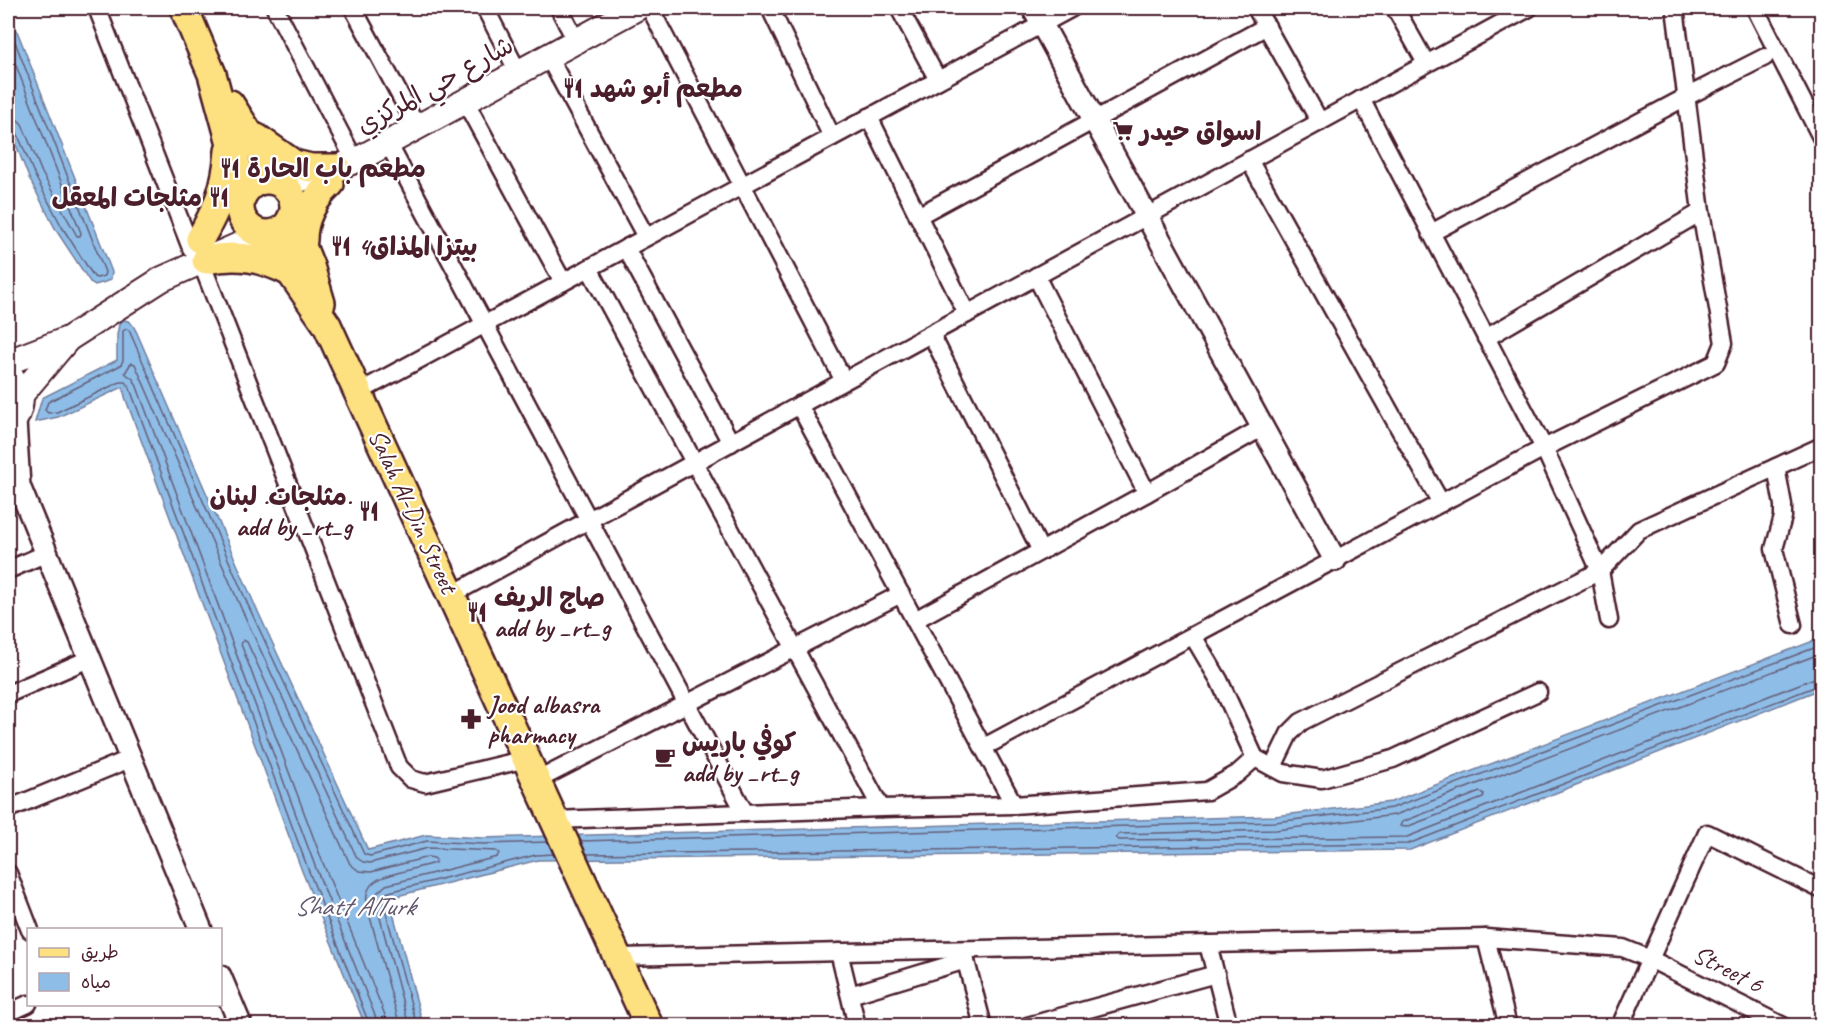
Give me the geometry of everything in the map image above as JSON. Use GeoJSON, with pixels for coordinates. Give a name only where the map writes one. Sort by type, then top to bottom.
{"type":"FeatureCollection","features":[{"type":"Feature","properties":{"kind":"main road","name":"Salah Al-Din Street"},"geometry":{"type":"LineString","coordinates":[[184,8],[238,133],[243,192]]}},
{"type":"Feature","properties":{"kind":"main road","name":"شارع حي المركزي"},"geometry":{"type":"LineString","coordinates":[[286,199],[637,8]]}},
{"type":"Feature","properties":{"kind":"main road"},"geometry":{"type":"LineString","coordinates":[[199,252],[224,190],[238,133],[294,164],[341,171]]}},
{"type":"Feature","properties":{"kind":"main road","name":"Salah Al-Din Street"},"geometry":{"type":"LineString","coordinates":[[238,133],[265,158],[286,199],[310,266],[327,325]]}},
{"type":"Feature","properties":{"kind":"main road"},"geometry":{"type":"LineString","coordinates":[[302,247],[309,212],[321,192],[341,171]]}},
{"type":"Feature","properties":{"kind":"main road"},"geometry":{"type":"LineString","coordinates":[[8,362],[68,339],[162,279],[199,252],[243,192],[255,181],[270,179],[286,199],[280,231],[199,252]]}},
{"type":"Feature","properties":{"kind":"main road"},"geometry":{"type":"LineString","coordinates":[[243,192],[239,208],[244,223],[264,234]]}},
{"type":"Feature","properties":{"kind":"main road","name":"Salah Al-Din Street"},"geometry":{"type":"LineString","coordinates":[[264,234],[327,325],[649,1026]]}},
{"type":"Feature","properties":{"kind":"main road"},"geometry":{"type":"LineString","coordinates":[[199,252],[247,258],[274,265],[292,273]]}},
{"type":"Feature","properties":{"kind":"main road"},"geometry":{"type":"LineString","coordinates":[[20,396],[68,339]]}},
{"type":"Feature","properties":{"kind":"main road"},"geometry":{"type":"LineString","coordinates":[[8,373],[18,386],[20,396],[19,413],[11,425]]}},
{"type":"Feature","properties":{"kind":"street"},"geometry":{"type":"LineString","coordinates":[[97,8],[199,252],[399,767],[411,779],[425,783],[531,770],[687,704],[901,594]]}},
{"type":"Feature","properties":{"kind":"street"},"geometry":{"type":"LineString","coordinates":[[274,8],[341,171]]}},
{"type":"Feature","properties":{"kind":"street"},"geometry":{"type":"LineString","coordinates":[[353,8],[417,128]]}},
{"type":"Feature","properties":{"kind":"street"},"geometry":{"type":"LineString","coordinates":[[485,8],[518,72]]}},
{"type":"Feature","properties":{"kind":"street"},"geometry":{"type":"LineString","coordinates":[[559,8],[576,41]]}},
{"type":"Feature","properties":{"kind":"street"},"geometry":{"type":"LineString","coordinates":[[650,8],[844,381]]}},
{"type":"Feature","properties":{"kind":"street"},"geometry":{"type":"LineString","coordinates":[[770,8],[832,137]]}},
{"type":"Feature","properties":{"kind":"street"},"geometry":{"type":"LineString","coordinates":[[899,8],[938,80]]}},
{"type":"Feature","properties":{"kind":"street"},"geometry":{"type":"LineString","coordinates":[[359,392],[938,80],[1037,16],[1072,8]]}},
{"type":"Feature","properties":{"kind":"street"},"geometry":{"type":"LineString","coordinates":[[1256,8],[1320,122]]}},
{"type":"Feature","properties":{"kind":"street"},"geometry":{"type":"LineString","coordinates":[[1395,8],[1426,63]]}},
{"type":"Feature","properties":{"kind":"street"},"geometry":{"type":"LineString","coordinates":[[451,595],[1529,8]]}},
{"type":"Feature","properties":{"kind":"street"},"geometry":{"type":"LineString","coordinates":[[984,747],[1544,448],[1716,363],[1724,343],[1701,212],[1675,8]]}},
{"type":"Feature","properties":{"kind":"street"},"geometry":{"type":"LineString","coordinates":[[1755,8],[1821,139]]}},
{"type":"Feature","properties":{"kind":"street"},"geometry":{"type":"LineString","coordinates":[[1037,16],[1335,560]]}},
{"type":"Feature","properties":{"kind":"street"},"geometry":{"type":"LineString","coordinates":[[918,216],[1267,26]]}},
{"type":"Feature","properties":{"kind":"street"},"geometry":{"type":"LineString","coordinates":[[548,56],[646,237]]}},
{"type":"Feature","properties":{"kind":"street"},"geometry":{"type":"LineString","coordinates":[[1431,233],[1765,57]]}},
{"type":"Feature","properties":{"kind":"street"},"geometry":{"type":"LineString","coordinates":[[1361,99],[1544,448],[1600,571],[1610,620]]}},
{"type":"Feature","properties":{"kind":"street"},"geometry":{"type":"LineString","coordinates":[[465,101],[563,282]]}},
{"type":"Feature","properties":{"kind":"street"},"geometry":{"type":"LineString","coordinates":[[869,117],[967,314]]}},
{"type":"Feature","properties":{"kind":"street"},"geometry":{"type":"LineString","coordinates":[[388,143],[745,813]]}},
{"type":"Feature","properties":{"kind":"street"},"geometry":{"type":"LineString","coordinates":[[1249,160],[1441,503]]}},
{"type":"Feature","properties":{"kind":"street"},"geometry":{"type":"LineString","coordinates":[[1486,338],[1701,212]]}},
{"type":"Feature","properties":{"kind":"street"},"geometry":{"type":"LineString","coordinates":[[627,248],[731,443]]}},
{"type":"Feature","properties":{"kind":"street"},"geometry":{"type":"LineString","coordinates":[[589,268],[881,808]]}},
{"type":"Feature","properties":{"kind":"street"},"geometry":{"type":"LineString","coordinates":[[1036,276],[1147,493]]}},
{"type":"Feature","properties":{"kind":"street"},"geometry":{"type":"LineString","coordinates":[[931,334],[1041,551]]}},
{"type":"Feature","properties":{"kind":"street"},"geometry":{"type":"LineString","coordinates":[[799,405],[1014,805]]}},
{"type":"Feature","properties":{"kind":"street"},"geometry":{"type":"LineString","coordinates":[[11,425],[13,481],[47,553],[91,658],[200,928]]}},
{"type":"Feature","properties":{"kind":"street"},"geometry":{"type":"LineString","coordinates":[[915,620],[1263,427]]}},
{"type":"Feature","properties":{"kind":"street"},"geometry":{"type":"LineString","coordinates":[[1273,767],[1289,734],[1301,722],[1600,571],[1639,530],[1821,446]]}},
{"type":"Feature","properties":{"kind":"street"},"geometry":{"type":"LineString","coordinates":[[1776,467],[1783,516],[1773,549],[1793,625]]}},
{"type":"Feature","properties":{"kind":"street"},"geometry":{"type":"LineString","coordinates":[[8,570],[47,553]]}},
{"type":"Feature","properties":{"kind":"street"},"geometry":{"type":"LineString","coordinates":[[1193,636],[1219,680],[1255,758],[1282,772],[1322,779],[1393,759],[1538,692]]}},
{"type":"Feature","properties":{"kind":"street"},"geometry":{"type":"LineString","coordinates":[[8,694],[91,658]]}},
{"type":"Feature","properties":{"kind":"street"},"geometry":{"type":"LineString","coordinates":[[8,809],[132,758]]}},
{"type":"Feature","properties":{"kind":"street"},"geometry":{"type":"LineString","coordinates":[[554,820],[1014,805],[1207,791],[1237,774],[1255,758]]}},
{"type":"Feature","properties":{"kind":"street"},"geometry":{"type":"LineString","coordinates":[[1620,1026],[1707,832],[1821,890]]}},
{"type":"Feature","properties":{"kind":"street"},"geometry":{"type":"LineString","coordinates":[[8,873],[29,928]]}},
{"type":"Feature","properties":{"kind":"street"},"geometry":{"type":"LineString","coordinates":[[1485,938],[1506,1025]]}},
{"type":"Feature","properties":{"kind":"street","name":"Street 6"},"geometry":{"type":"LineString","coordinates":[[617,957],[839,952],[964,955],[1208,944],[1485,938],[1623,948],[1650,959],[1783,1026]]}},
{"type":"Feature","properties":{"kind":"street"},"geometry":{"type":"LineString","coordinates":[[1208,944],[1229,1026]]}},
{"type":"Feature","properties":{"kind":"street"},"geometry":{"type":"LineString","coordinates":[[839,952],[857,1026]]}},
{"type":"Feature","properties":{"kind":"street"},"geometry":{"type":"LineString","coordinates":[[850,995],[964,955],[982,1026]]}},
{"type":"Feature","properties":{"kind":"street"},"geometry":{"type":"LineString","coordinates":[[1027,1026],[1216,974]]}},
{"type":"Feature","properties":{"kind":"street"},"geometry":{"type":"LineString","coordinates":[[222,981],[241,1026]]}},
{"type":"Feature","properties":{"kind":"street"},"geometry":{"type":"LineString","coordinates":[[8,1013],[27,1004]]}},
{"type":"Feature","properties":{"kind":"water"},"geometry":{"type":"Polygon","coordinates":[[[8,8],[112,272],[111,279],[105,282],[95,285],[90,282],[56,230],[29,178],[8,124],[8,8]]]}},
{"type":"Feature","properties":{"kind":"water","name":"Shatt AlTurk"},"geometry":{"type":"Polygon","coordinates":[[[124,320],[131,323],[137,333],[254,603],[368,850],[426,835],[483,838],[1275,816],[1391,802],[1821,638],[1821,689],[1410,850],[538,860],[389,898],[423,1025],[365,1025],[302,871],[123,387],[58,417],[35,422],[42,398],[117,360],[117,335],[119,324],[124,320]]]}},
{"type":"Feature","properties":{"kind":"place","name":"مطعم أبو شهد"},"geometry":{"type":"Point","coordinates":[573,88]}},
{"type":"Feature","properties":{"kind":"place","name":"اسواق حيدر"},"geometry":{"type":"Point","coordinates":[1123,131]}},
{"type":"Feature","properties":{"kind":"place","name":"مطعم باب الحارة"},"geometry":{"type":"Point","coordinates":[230,168]}},
{"type":"Feature","properties":{"kind":"place","name":"مثلجات المعقل"},"geometry":{"type":"Point","coordinates":[219,197]}},
{"type":"Feature","properties":{"kind":"place","name":"بيتزا المذاق4"},"geometry":{"type":"Point","coordinates":[341,246]}},
{"type":"Feature","properties":{"kind":"place","name":"مثلجات. لبنان. add by _rt_g"},"geometry":{"type":"Point","coordinates":[369,511]}},
{"type":"Feature","properties":{"kind":"place","name":"صاج الريف add by _rt_g"},"geometry":{"type":"Point","coordinates":[477,612]}},
{"type":"Feature","properties":{"kind":"place","name":"Jood albasra pharmacy"},"geometry":{"type":"Point","coordinates":[471,719]}},
{"type":"Feature","properties":{"kind":"place","name":"كوفي باريس add by _rt_g"},"geometry":{"type":"Point","coordinates":[665,757]}}]}
